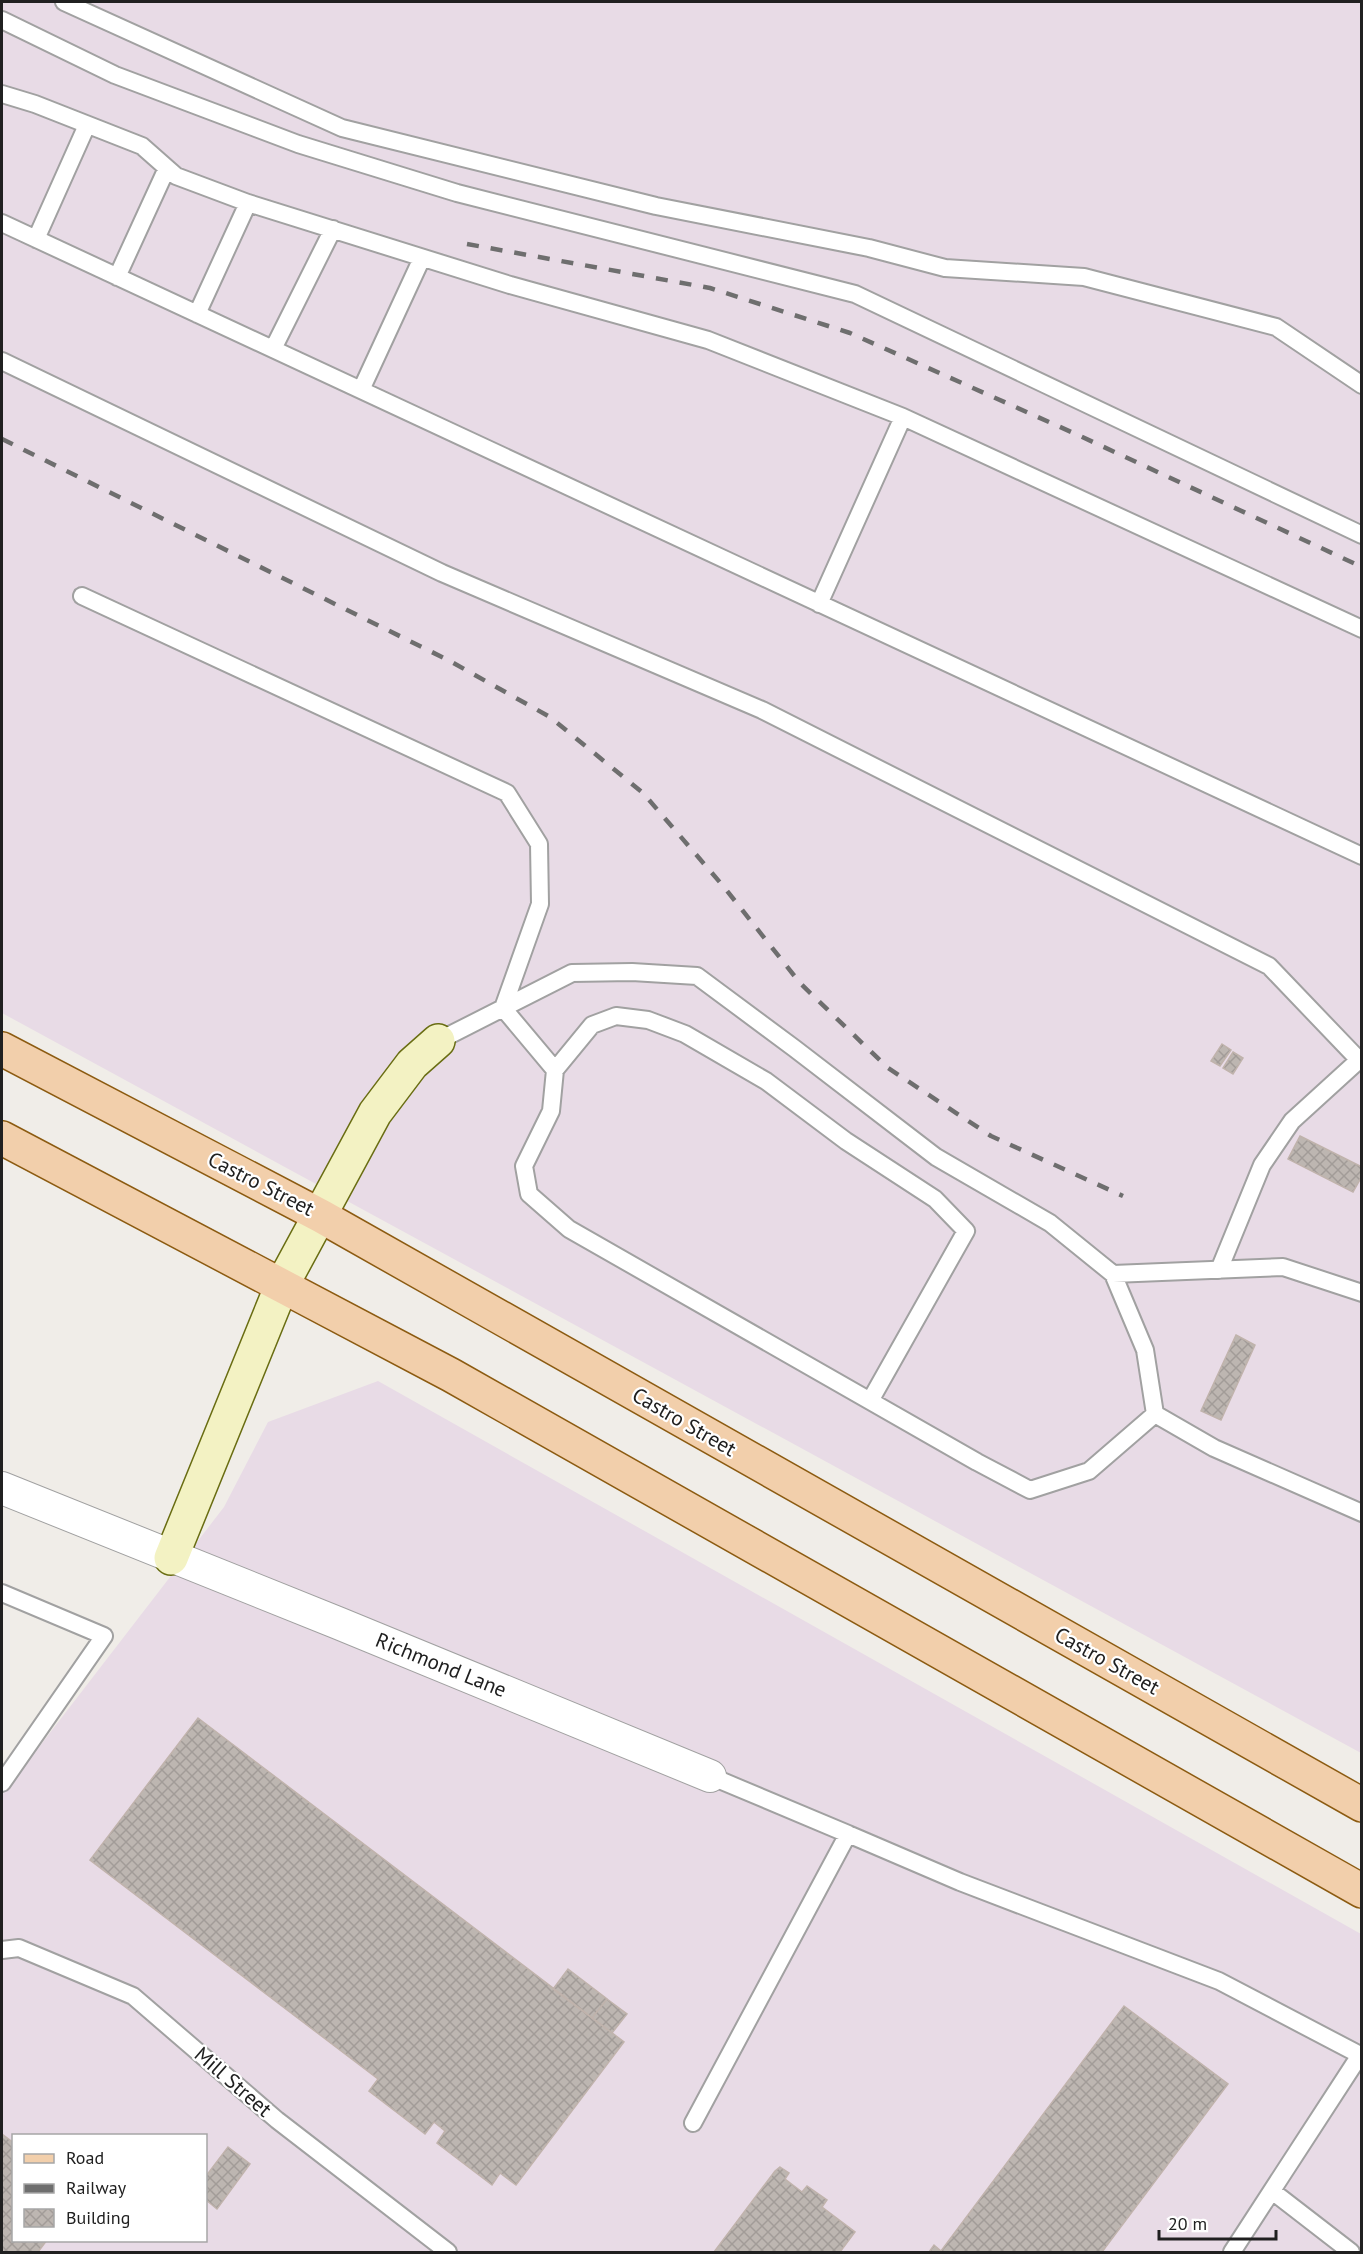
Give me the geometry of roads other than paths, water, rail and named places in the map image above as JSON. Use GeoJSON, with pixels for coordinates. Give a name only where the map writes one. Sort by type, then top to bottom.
{"type":"FeatureCollection","features":[{"type":"Feature","properties":{"kind":"main road","name":"Castro Street"},"geometry":{"type":"LineString","coordinates":[[2,1049],[321,1216],[1362,1805]]}},
{"type":"Feature","properties":{"kind":"main road"},"geometry":{"type":"LineString","coordinates":[[2,1138],[451,1375],[1362,1891]]}},
{"type":"Feature","properties":{"kind":"street"},"geometry":{"type":"LineString","coordinates":[[171,1558],[282,1285],[375,1113],[412,1064],[438,1041]]}},
{"type":"Feature","properties":{"kind":"street","name":"Richmond Lane"},"geometry":{"type":"LineString","coordinates":[[2,1488],[710,1776]]}},
{"type":"Feature","properties":{"kind":"lane"},"geometry":{"type":"LineString","coordinates":[[63,2],[342,128],[656,206],[869,248],[945,268],[1084,277],[1276,327],[1362,385]]}},
{"type":"Feature","properties":{"kind":"lane"},"geometry":{"type":"LineString","coordinates":[[2,20],[115,75],[298,144],[457,193],[855,294],[1362,535]]}},
{"type":"Feature","properties":{"kind":"lane"},"geometry":{"type":"LineString","coordinates":[[2,95],[34,104],[142,146],[177,176],[248,203],[510,285],[708,340],[903,417],[1362,629]]}},
{"type":"Feature","properties":{"kind":"lane"},"geometry":{"type":"LineString","coordinates":[[36,239],[87,125]]}},
{"type":"Feature","properties":{"kind":"lane"},"geometry":{"type":"LineString","coordinates":[[117,277],[167,168]]}},
{"type":"Feature","properties":{"kind":"lane"},"geometry":{"type":"LineString","coordinates":[[197,314],[248,203]]}},
{"type":"Feature","properties":{"kind":"lane"},"geometry":{"type":"LineString","coordinates":[[2,223],[1362,856]]}},
{"type":"Feature","properties":{"kind":"lane"},"geometry":{"type":"LineString","coordinates":[[273,350],[333,230]]}},
{"type":"Feature","properties":{"kind":"lane"},"geometry":{"type":"LineString","coordinates":[[361,390],[422,258]]}},
{"type":"Feature","properties":{"kind":"lane"},"geometry":{"type":"LineString","coordinates":[[2,361],[442,573],[762,710],[1269,966],[1360,1061],[1292,1121],[1268,1156],[1262,1165],[1219,1270]]}},
{"type":"Feature","properties":{"kind":"lane"},"geometry":{"type":"LineString","coordinates":[[819,604],[903,417]]}},
{"type":"Feature","properties":{"kind":"lane"},"geometry":{"type":"LineString","coordinates":[[82,596],[507,793],[539,844],[540,904],[502,1008]]}},
{"type":"Feature","properties":{"kind":"lane"},"geometry":{"type":"LineString","coordinates":[[438,1041],[572,973],[632,972],[697,976],[936,1157],[1050,1223],[1113,1274],[1145,1350],[1155,1414]]}},
{"type":"Feature","properties":{"kind":"lane"},"geometry":{"type":"LineString","coordinates":[[502,1008],[555,1070]]}},
{"type":"Feature","properties":{"kind":"lane"},"geometry":{"type":"LineString","coordinates":[[870,1401],[966,1232],[935,1198],[846,1141],[766,1082],[685,1034],[648,1020],[616,1016],[592,1025],[555,1070],[551,1111],[524,1166],[529,1194],[569,1229],[870,1401],[977,1462],[1030,1490],[1089,1471],[1155,1414]]}},
{"type":"Feature","properties":{"kind":"lane"},"geometry":{"type":"LineString","coordinates":[[1113,1274],[1283,1267],[1362,1293]]}},
{"type":"Feature","properties":{"kind":"lane"},"geometry":{"type":"LineString","coordinates":[[1155,1414],[1214,1448],[1362,1513]]}},
{"type":"Feature","properties":{"kind":"lane"},"geometry":{"type":"LineString","coordinates":[[2,1593],[104,1636],[2,1783]]}},
{"type":"Feature","properties":{"kind":"lane"},"geometry":{"type":"LineString","coordinates":[[710,1776],[960,1882],[1219,1981],[1360,2055],[1233,2253]]}},
{"type":"Feature","properties":{"kind":"lane"},"geometry":{"type":"LineString","coordinates":[[693,2123],[848,1834]]}},
{"type":"Feature","properties":{"kind":"lane","name":"Mill Street"},"geometry":{"type":"LineString","coordinates":[[2,1950],[19,1948],[133,1995],[277,2120],[447,2253]]}},
{"type":"Feature","properties":{"kind":"lane"},"geometry":{"type":"LineString","coordinates":[[1272,2191],[1351,2253]]}},
{"type":"Feature","properties":{"kind":"railway"},"geometry":{"type":"LineString","coordinates":[[467,244],[710,288],[850,333],[1078,435],[1362,567]]}},
{"type":"Feature","properties":{"kind":"railway"},"geometry":{"type":"LineString","coordinates":[[2,439],[448,660],[550,717],[643,793],[724,887],[800,983],[888,1068],[991,1136],[1123,1196]]}}]}
